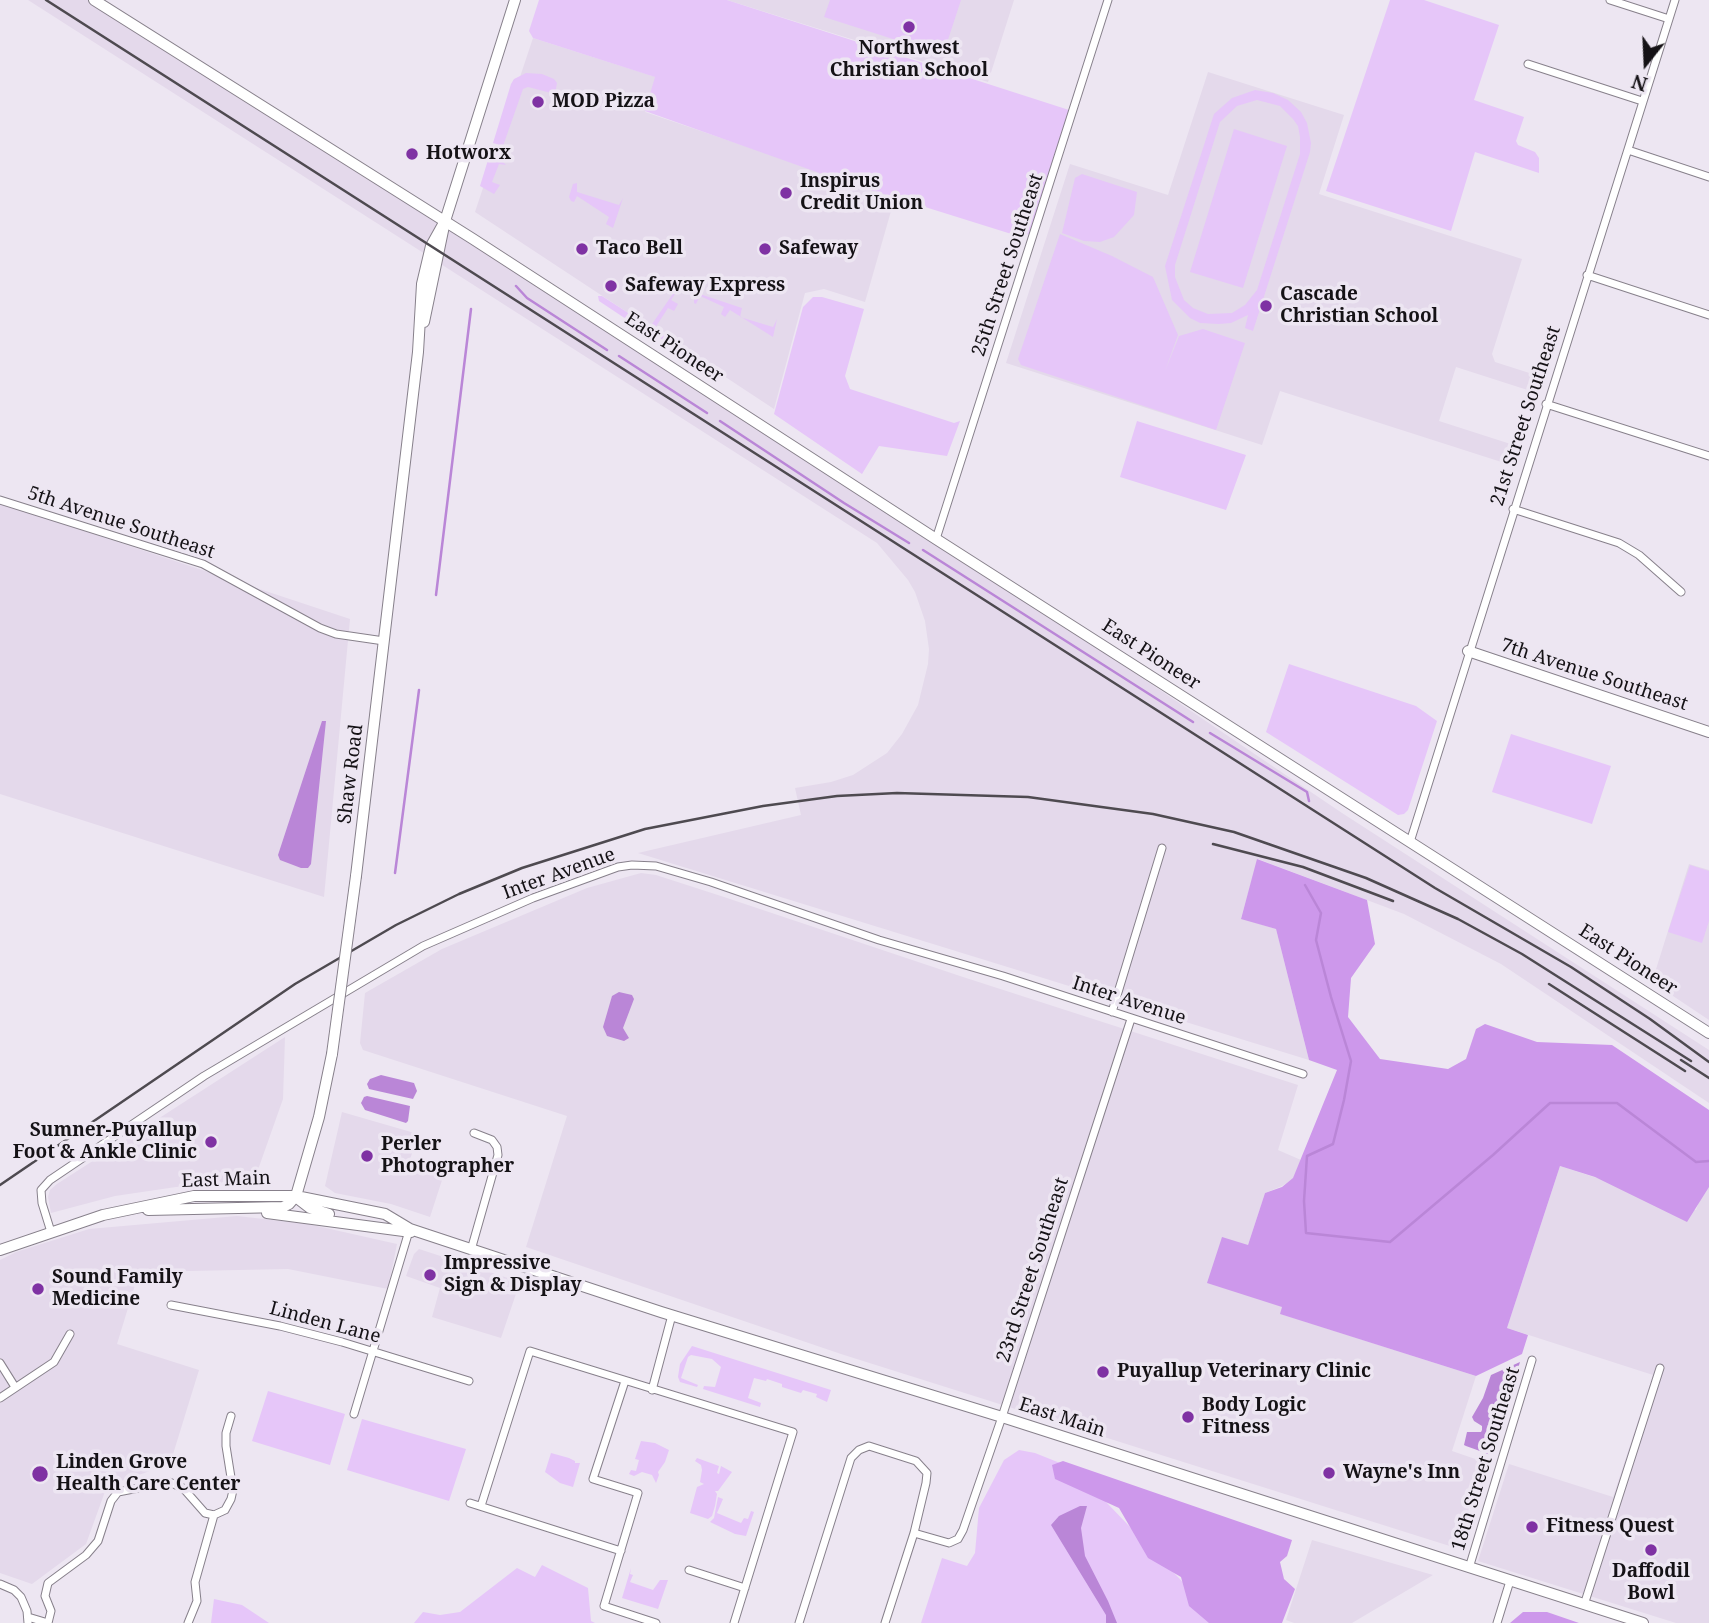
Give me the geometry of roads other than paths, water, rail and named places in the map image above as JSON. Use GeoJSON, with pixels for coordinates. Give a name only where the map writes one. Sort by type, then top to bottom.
{"type":"FeatureCollection","features":[{"type":"Feature","properties":{"kind":"main road"},"geometry":{"type":"LineString","coordinates":[[94,0],[445,221]]}},
{"type":"Feature","properties":{"kind":"main road","name":"Shaw Road"},"geometry":{"type":"LineString","coordinates":[[296,1196],[326,1088],[332,1054],[356,876],[418,352],[423,274],[431,246],[445,221],[515,0]]}},
{"type":"Feature","properties":{"kind":"main road","name":"East Pioneer"},"geometry":{"type":"LineString","coordinates":[[445,221],[936,539],[1709,1033]]}},
{"type":"Feature","properties":{"kind":"main road","name":"7th Avenue Southeast"},"geometry":{"type":"LineString","coordinates":[[1468,651],[1709,732]]}},
{"type":"Feature","properties":{"kind":"main road","name":"East Main"},"geometry":{"type":"LineString","coordinates":[[0,1250],[116,1212],[194,1196],[296,1196],[384,1214],[410,1230]]}},
{"type":"Feature","properties":{"kind":"main road","name":"East Main"},"geometry":{"type":"LineString","coordinates":[[116,1212],[283,1207],[296,1196]]}},
{"type":"Feature","properties":{"kind":"main road","name":"East Main"},"geometry":{"type":"LineString","coordinates":[[296,1196],[310,1208],[368,1226]]}},
{"type":"Feature","properties":{"kind":"main road","name":"East Main"},"geometry":{"type":"LineString","coordinates":[[202,1208],[315,1217],[410,1230],[1643,1623]]}},
{"type":"Feature","properties":{"kind":"street","name":"25th Street Southeast"},"geometry":{"type":"LineString","coordinates":[[936,539],[1108,0]]}},
{"type":"Feature","properties":{"kind":"street"},"geometry":{"type":"LineString","coordinates":[[1609,0],[1669,19]]}},
{"type":"Feature","properties":{"kind":"street","name":"21st Street Southeast"},"geometry":{"type":"LineString","coordinates":[[1409,842],[1675,0]]}},
{"type":"Feature","properties":{"kind":"street"},"geometry":{"type":"LineString","coordinates":[[1528,64],[1642,101]]}},
{"type":"Feature","properties":{"kind":"street"},"geometry":{"type":"LineString","coordinates":[[1628,150],[1709,177]]}},
{"type":"Feature","properties":{"kind":"street"},"geometry":{"type":"LineString","coordinates":[[1587,275],[1709,315]]}},
{"type":"Feature","properties":{"kind":"street"},"geometry":{"type":"LineString","coordinates":[[1546,404],[1709,456]]}},
{"type":"Feature","properties":{"kind":"street","name":"5th Avenue Southeast"},"geometry":{"type":"LineString","coordinates":[[0,500],[203,564],[320,628],[336,634],[384,641]]}},
{"type":"Feature","properties":{"kind":"street"},"geometry":{"type":"LineString","coordinates":[[1513,509],[1619,543],[1639,555],[1681,592]]}},
{"type":"Feature","properties":{"kind":"street"},"geometry":{"type":"LineString","coordinates":[[1112,1012],[1162,848]]}},
{"type":"Feature","properties":{"kind":"street","name":"Inter Avenue"},"geometry":{"type":"LineString","coordinates":[[51,1232],[41,1191],[50,1180],[204,1076],[423,946],[533,898],[618,867],[648,865],[680,873],[879,940],[1003,976],[1303,1074]]}},
{"type":"Feature","properties":{"kind":"street","name":"23rd Street Southeast"},"geometry":{"type":"LineString","coordinates":[[914,1533],[950,1543],[958,1539],[963,1530],[1131,1018]]}},
{"type":"Feature","properties":{"kind":"street"},"geometry":{"type":"LineString","coordinates":[[471,1250],[499,1155],[492,1140],[474,1133]]}},
{"type":"Feature","properties":{"kind":"street"},"geometry":{"type":"LineString","coordinates":[[354,1415],[410,1230]]}},
{"type":"Feature","properties":{"kind":"street","name":"Linden Lane"},"geometry":{"type":"LineString","coordinates":[[171,1305],[280,1326],[469,1381]]}},
{"type":"Feature","properties":{"kind":"street"},"geometry":{"type":"LineString","coordinates":[[652,1390],[672,1315]]}},
{"type":"Feature","properties":{"kind":"street"},"geometry":{"type":"LineString","coordinates":[[0,1398],[54,1362],[70,1334]]}},
{"type":"Feature","properties":{"kind":"street"},"geometry":{"type":"LineString","coordinates":[[481,1506],[530,1350],[793,1432],[734,1623]]}},
{"type":"Feature","properties":{"kind":"street","name":"18th Street Southeast"},"geometry":{"type":"LineString","coordinates":[[1469,1568],[1532,1360]]}},
{"type":"Feature","properties":{"kind":"street"},"geometry":{"type":"LineString","coordinates":[[0,1363],[16,1387]]}},
{"type":"Feature","properties":{"kind":"street"},"geometry":{"type":"LineString","coordinates":[[1584,1605],[1660,1368]]}},
{"type":"Feature","properties":{"kind":"street"},"geometry":{"type":"LineString","coordinates":[[625,1381],[593,1479],[638,1493],[604,1606],[656,1623]]}},
{"type":"Feature","properties":{"kind":"street"},"geometry":{"type":"LineString","coordinates":[[0,1584],[18,1593],[24,1602],[28,1620],[48,1623],[51,1611],[45,1596],[48,1583],[86,1555],[98,1541],[110,1501],[118,1492],[160,1482],[174,1483],[183,1488],[202,1511],[214,1515],[225,1510],[233,1494],[226,1446],[226,1433],[231,1416]]}},
{"type":"Feature","properties":{"kind":"street"},"geometry":{"type":"LineString","coordinates":[[799,1623],[851,1458],[859,1450],[874,1446],[916,1461],[927,1473],[914,1533],[885,1623]]}},
{"type":"Feature","properties":{"kind":"street"},"geometry":{"type":"LineString","coordinates":[[470,1503],[621,1551]]}},
{"type":"Feature","properties":{"kind":"street"},"geometry":{"type":"LineString","coordinates":[[188,1623],[197,1601],[195,1581],[214,1515]]}},
{"type":"Feature","properties":{"kind":"street"},"geometry":{"type":"LineString","coordinates":[[689,1570],[745,1588]]}},
{"type":"Feature","properties":{"kind":"street"},"geometry":{"type":"LineString","coordinates":[[1497,1623],[1510,1581]]}},
{"type":"Feature","properties":{"kind":"waterway"},"geometry":{"type":"LineString","coordinates":[[516,286],[527,298],[607,350]]}},
{"type":"Feature","properties":{"kind":"waterway"},"geometry":{"type":"LineString","coordinates":[[436,595],[471,309]]}},
{"type":"Feature","properties":{"kind":"waterway"},"geometry":{"type":"LineString","coordinates":[[619,356],[707,413]]}},
{"type":"Feature","properties":{"kind":"waterway"},"geometry":{"type":"LineString","coordinates":[[720,421],[909,543]]}},
{"type":"Feature","properties":{"kind":"waterway"},"geometry":{"type":"LineString","coordinates":[[923,550],[1193,722]]}},
{"type":"Feature","properties":{"kind":"waterway"},"geometry":{"type":"LineString","coordinates":[[395,873],[419,690]]}},
{"type":"Feature","properties":{"kind":"waterway"},"geometry":{"type":"LineString","coordinates":[[1210,733],[1307,792],[1309,801]]}},
{"type":"Feature","properties":{"kind":"waterway"},"geometry":{"type":"LineString","coordinates":[[1305,885],[1321,913],[1316,940],[1351,1061],[1333,1144],[1307,1156],[1304,1201],[1306,1233],[1390,1242],[1550,1103],[1617,1103],[1696,1162],[1709,1161]]}},
{"type":"Feature","properties":{"kind":"railway"},"geometry":{"type":"LineString","coordinates":[[46,0],[1435,888],[1571,967],[1709,1062]]}},
{"type":"Feature","properties":{"kind":"railway"},"geometry":{"type":"LineString","coordinates":[[0,1185],[295,984],[396,925],[459,894],[522,868],[645,829],[763,806],[837,796],[897,793],[1028,797],[1153,814],[1234,832],[1366,878],[1458,919],[1522,954],[1691,1061]]}},
{"type":"Feature","properties":{"kind":"railway"},"geometry":{"type":"LineString","coordinates":[[1213,844],[1303,867],[1393,901]]}},
{"type":"Feature","properties":{"kind":"railway"},"geometry":{"type":"LineString","coordinates":[[1549,984],[1685,1071]]}},
{"type":"Feature","properties":{"kind":"railway"},"geometry":{"type":"LineString","coordinates":[[1681,1060],[1709,1078]]}},
{"type":"Feature","properties":{"kind":"place","name":"Northwest Christian School"},"geometry":{"type":"Point","coordinates":[909,27]}},
{"type":"Feature","properties":{"kind":"place","name":"MOD Pizza"},"geometry":{"type":"Point","coordinates":[538,102]}},
{"type":"Feature","properties":{"kind":"place","name":"Hotworx"},"geometry":{"type":"Point","coordinates":[412,154]}},
{"type":"Feature","properties":{"kind":"place","name":"Inspirus Credit Union"},"geometry":{"type":"Point","coordinates":[786,193]}},
{"type":"Feature","properties":{"kind":"place","name":"Taco Bell"},"geometry":{"type":"Point","coordinates":[582,249]}},
{"type":"Feature","properties":{"kind":"place","name":"Safeway"},"geometry":{"type":"Point","coordinates":[765,249]}},
{"type":"Feature","properties":{"kind":"place","name":"Safeway Express"},"geometry":{"type":"Point","coordinates":[611,286]}},
{"type":"Feature","properties":{"kind":"place","name":"Cascade Christian School"},"geometry":{"type":"Point","coordinates":[1266,306]}},
{"type":"Feature","properties":{"kind":"place","name":"Sumner-Puyallup Foot & Ankle Clinic"},"geometry":{"type":"Point","coordinates":[211,1142]}},
{"type":"Feature","properties":{"kind":"place","name":"Perler Photographer"},"geometry":{"type":"Point","coordinates":[367,1156]}},
{"type":"Feature","properties":{"kind":"place","name":"Impressive Sign & Display"},"geometry":{"type":"Point","coordinates":[430,1275]}},
{"type":"Feature","properties":{"kind":"place","name":"Sound Family Medicine"},"geometry":{"type":"Point","coordinates":[38,1289]}},
{"type":"Feature","properties":{"kind":"place","name":"Puyallup Veterinary Clinic"},"geometry":{"type":"Point","coordinates":[1103,1372]}},
{"type":"Feature","properties":{"kind":"place","name":"Body Logic Fitness"},"geometry":{"type":"Point","coordinates":[1188,1417]}},
{"type":"Feature","properties":{"kind":"place","name":"Wayne's Inn"},"geometry":{"type":"Point","coordinates":[1329,1473]}},
{"type":"Feature","properties":{"kind":"place","name":"Linden Grove Health Care Center"},"geometry":{"type":"Point","coordinates":[40,1474]}},
{"type":"Feature","properties":{"kind":"place","name":"Fitness Quest"},"geometry":{"type":"Point","coordinates":[1532,1527]}},
{"type":"Feature","properties":{"kind":"place","name":"Daffodil Bowl"},"geometry":{"type":"Point","coordinates":[1651,1550]}}]}
